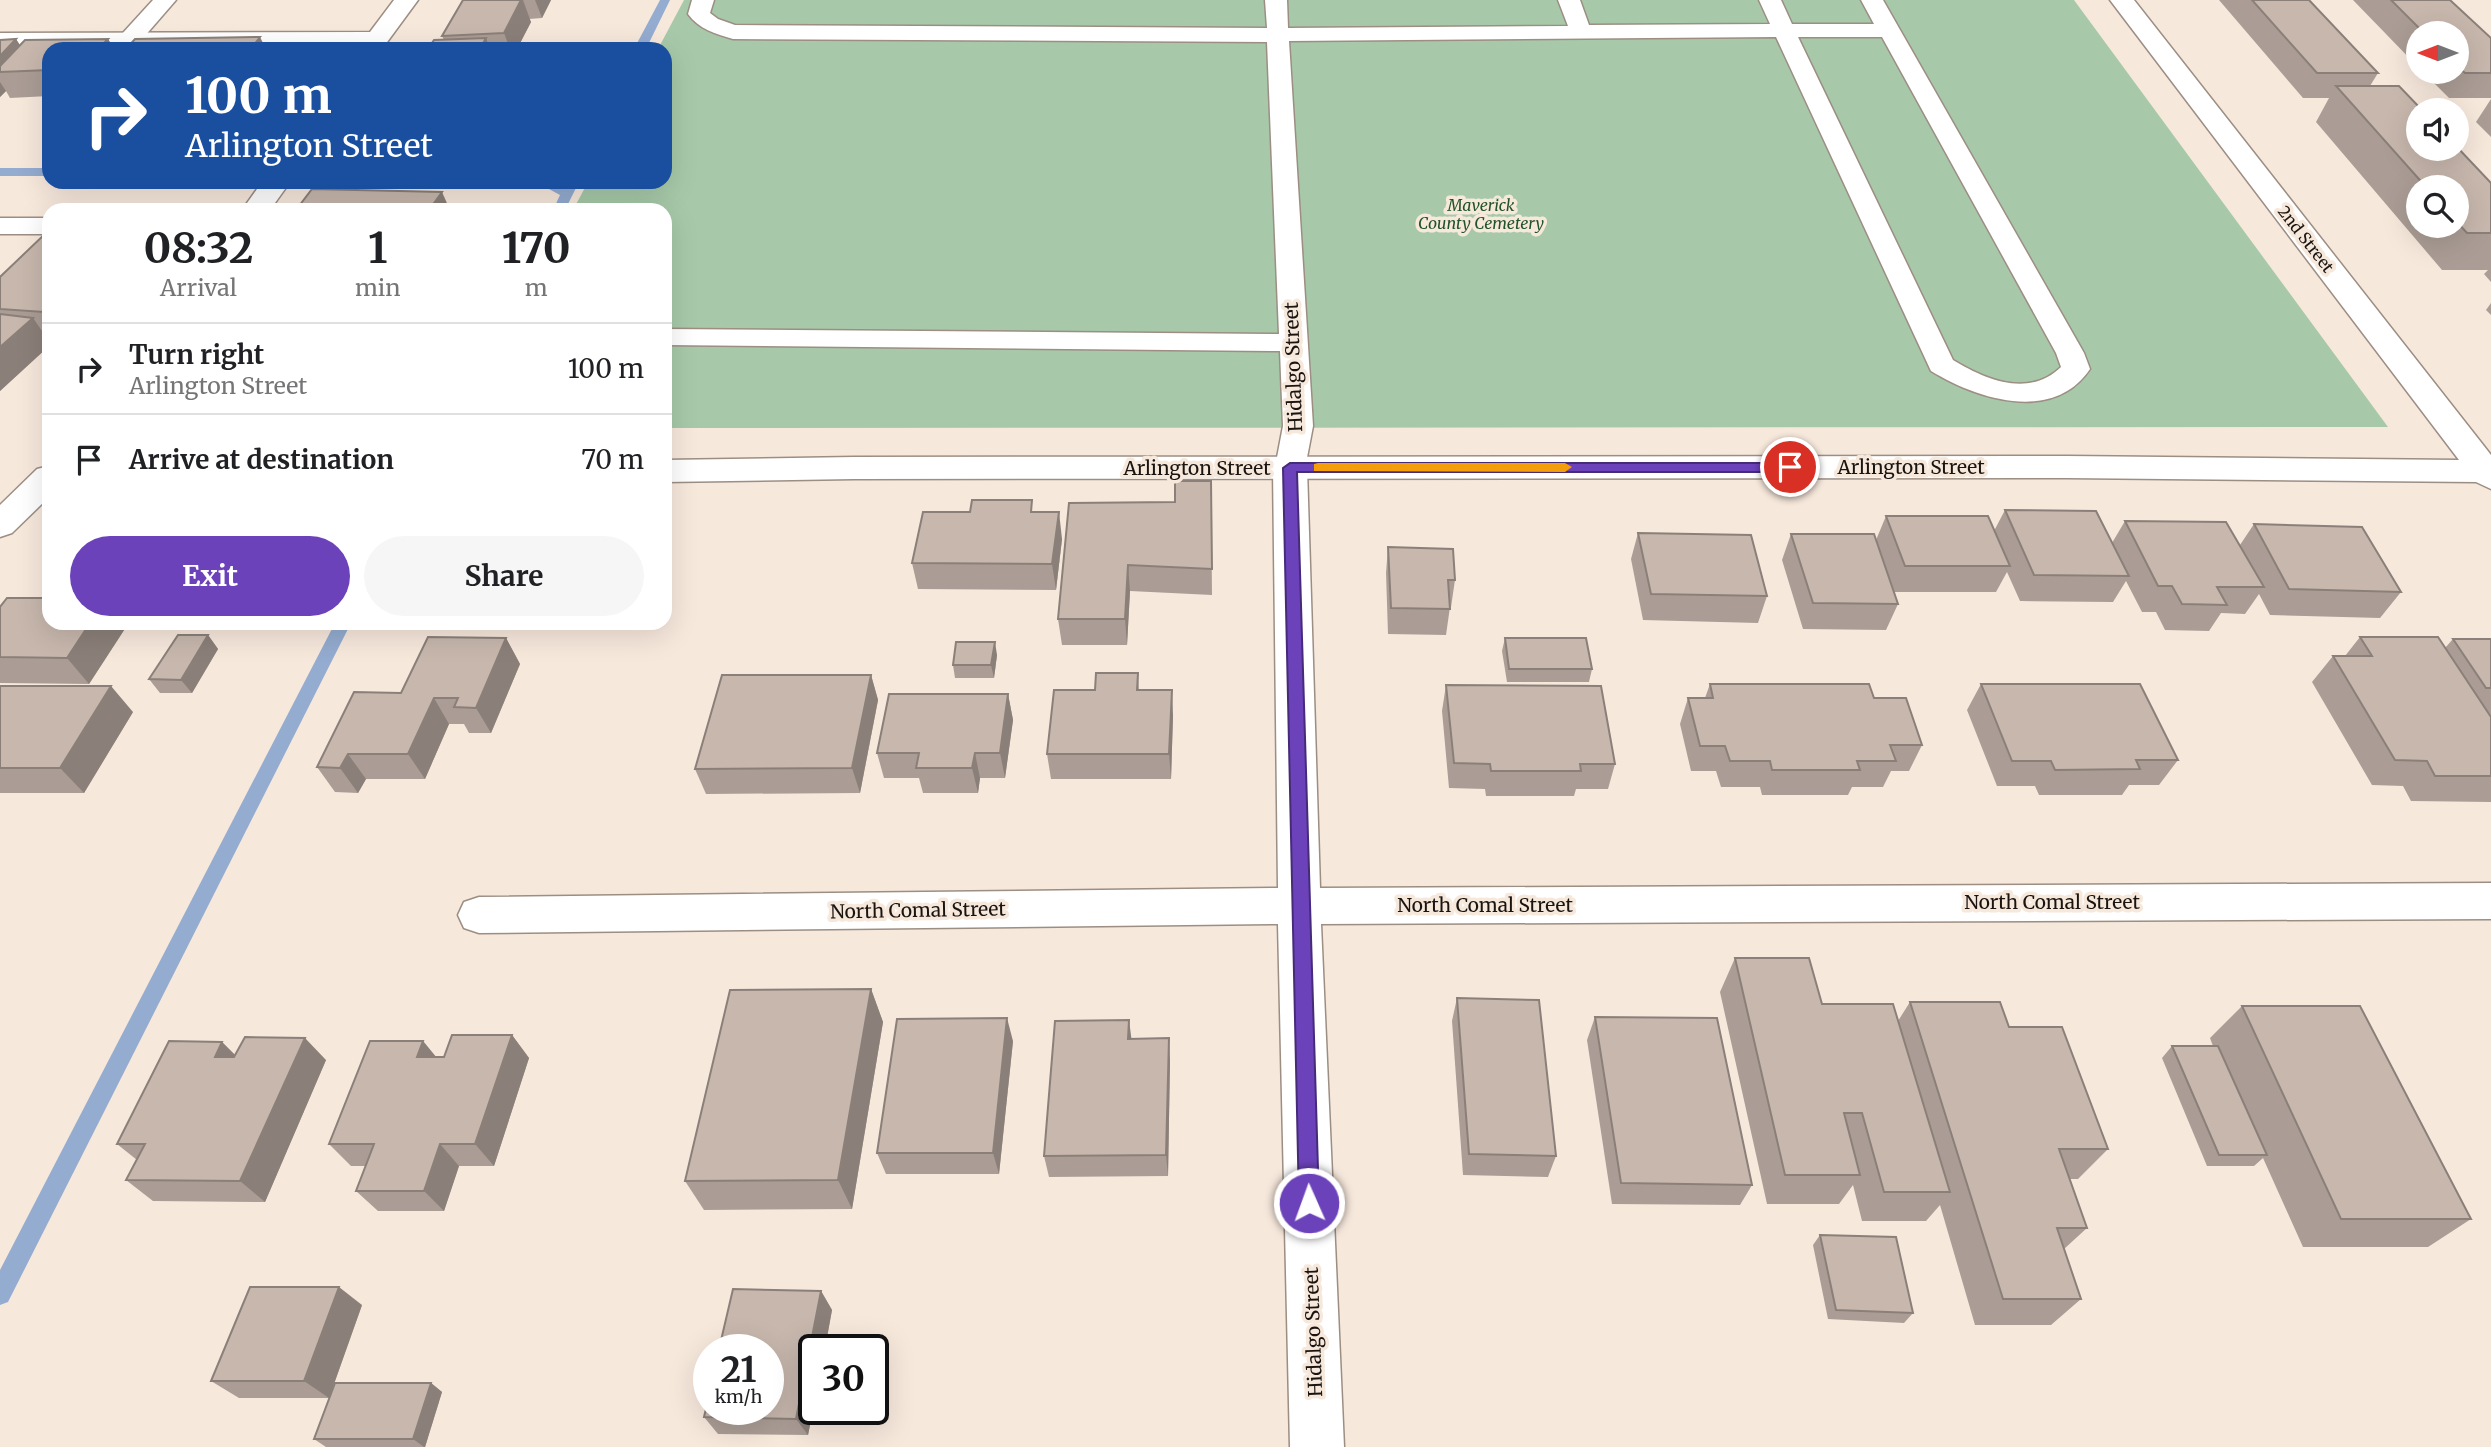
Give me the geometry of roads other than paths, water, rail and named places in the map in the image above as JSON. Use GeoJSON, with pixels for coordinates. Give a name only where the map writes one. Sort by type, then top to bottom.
{"type":"FeatureCollection","features":[{"type":"Feature","properties":{"kind":"street"},"geometry":{"type":"LineString","coordinates":[[375,42],[406,0]]}},
{"type":"Feature","properties":{"kind":"street","name":"2nd Street"},"geometry":{"type":"LineString","coordinates":[[2122,0],[2488,474]]}},
{"type":"Feature","properties":{"kind":"street"},"geometry":{"type":"LineString","coordinates":[[0,40],[252,42]]}},
{"type":"Feature","properties":{"kind":"street"},"geometry":{"type":"LineString","coordinates":[[0,226],[42,226]]}},
{"type":"Feature","properties":{"kind":"street","name":"Arlington Street"},"geometry":{"type":"LineString","coordinates":[[672,471],[2067,467],[2488,474]]}},
{"type":"Feature","properties":{"kind":"street","name":"Hidalgo Street"},"geometry":{"type":"LineString","coordinates":[[1290,468],[1299,906],[1317,1447]]}},
{"type":"Feature","properties":{"kind":"street"},"geometry":{"type":"LineString","coordinates":[[0,525],[42,485]]}},
{"type":"Feature","properties":{"kind":"street","name":"North Comal Street"},"geometry":{"type":"LineString","coordinates":[[479,915],[1299,906],[2491,901]]}},
{"type":"Feature","properties":{"kind":"lane"},"geometry":{"type":"LineString","coordinates":[[129,40],[165,0]]}},
{"type":"Feature","properties":{"kind":"lane"},"geometry":{"type":"LineString","coordinates":[[703,0],[699,14],[710,24],[733,32],[1278,35],[1888,30]]}},
{"type":"Feature","properties":{"kind":"lane","name":"Hidalgo Street"},"geometry":{"type":"LineString","coordinates":[[1276,0],[1298,426],[1290,468]]}},
{"type":"Feature","properties":{"kind":"lane"},"geometry":{"type":"LineString","coordinates":[[1570,0],[1581,32]]}},
{"type":"Feature","properties":{"kind":"lane"},"geometry":{"type":"LineString","coordinates":[[1770,0],[1941,365],[1957,376],[1984,387],[2027,393],[2053,389],[2067,380],[2076,369],[2070,353],[1871,0]]}},
{"type":"Feature","properties":{"kind":"lane"},"geometry":{"type":"LineString","coordinates":[[672,337],[1293,343]]}},
{"type":"Feature","properties":{"kind":"waterway"},"geometry":{"type":"LineString","coordinates":[[644,42],[665,0]]}},
{"type":"Feature","properties":{"kind":"waterway"},"geometry":{"type":"LineString","coordinates":[[0,172],[42,172]]}},
{"type":"Feature","properties":{"kind":"waterway"},"geometry":{"type":"LineString","coordinates":[[558,189],[567,193]]}},
{"type":"Feature","properties":{"kind":"waterway"},"geometry":{"type":"LineString","coordinates":[[562,203],[570,189]]}},
{"type":"Feature","properties":{"kind":"waterway"},"geometry":{"type":"LineString","coordinates":[[0,1294],[339,630]]}},
{"type":"Feature","properties":{"kind":"park label","name":"Maverick County Cemetery"},"geometry":{"type":"Point","coordinates":[1481,214]}}]}
